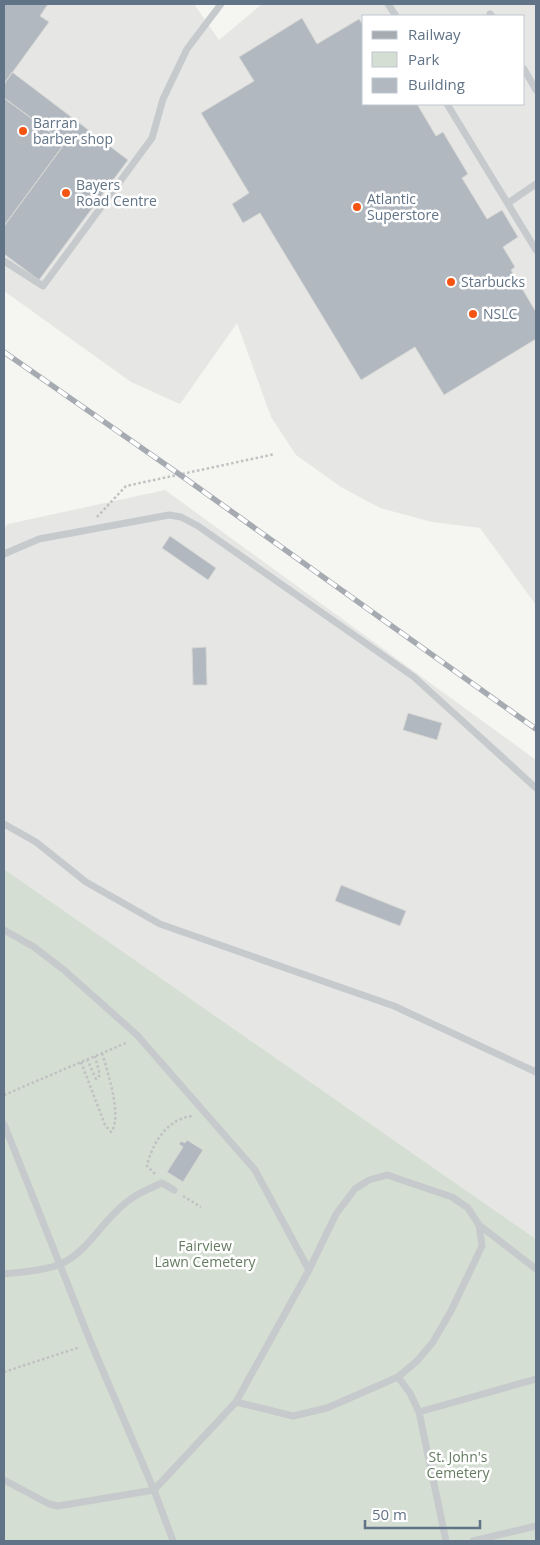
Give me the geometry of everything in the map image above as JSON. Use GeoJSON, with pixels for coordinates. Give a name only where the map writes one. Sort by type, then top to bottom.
{"type":"FeatureCollection","features":[{"type":"Feature","properties":{"kind":"lane"},"geometry":{"type":"LineString","coordinates":[[4,261],[43,286],[152,138],[162,99],[187,49],[221,4]]}},
{"type":"Feature","properties":{"kind":"lane"},"geometry":{"type":"LineString","coordinates":[[388,4],[395,15]]}},
{"type":"Feature","properties":{"kind":"lane"},"geometry":{"type":"LineString","coordinates":[[525,71],[536,90]]}},
{"type":"Feature","properties":{"kind":"lane"},"geometry":{"type":"LineString","coordinates":[[448,105],[536,250]]}},
{"type":"Feature","properties":{"kind":"lane"},"geometry":{"type":"LineString","coordinates":[[508,202],[536,184]]}},
{"type":"Feature","properties":{"kind":"lane"},"geometry":{"type":"LineString","coordinates":[[4,554],[39,539],[169,515],[181,517],[198,526],[414,677],[536,788]]}},
{"type":"Feature","properties":{"kind":"lane"},"geometry":{"type":"LineString","coordinates":[[4,824],[36,842],[86,882],[160,924],[394,1006],[536,1072]]}},
{"type":"Feature","properties":{"kind":"lane"},"geometry":{"type":"LineString","coordinates":[[4,930],[34,947],[70,974],[137,1035],[255,1170],[309,1270]]}},
{"type":"Feature","properties":{"kind":"lane"},"geometry":{"type":"LineString","coordinates":[[4,1124],[91,1343],[154,1490],[173,1541]]}},
{"type":"Feature","properties":{"kind":"lane"},"geometry":{"type":"LineString","coordinates":[[4,1480],[49,1504],[58,1506],[154,1490],[236,1402],[309,1270],[336,1214],[355,1189],[368,1180],[387,1175],[452,1197],[468,1208],[479,1226],[536,1269]]}},
{"type":"Feature","properties":{"kind":"lane"},"geometry":{"type":"LineString","coordinates":[[4,1274],[36,1270],[60,1264],[77,1253],[96,1236],[127,1201],[162,1183],[174,1190]]}},
{"type":"Feature","properties":{"kind":"lane"},"geometry":{"type":"LineString","coordinates":[[236,1402],[293,1416],[327,1408],[398,1376],[418,1361],[433,1342],[451,1311],[482,1246],[479,1226]]}},
{"type":"Feature","properties":{"kind":"lane"},"geometry":{"type":"LineString","coordinates":[[398,1376],[410,1393],[419,1412],[446,1541]]}},
{"type":"Feature","properties":{"kind":"lane"},"geometry":{"type":"LineString","coordinates":[[419,1412],[536,1378]]}},
{"type":"Feature","properties":{"kind":"lane"},"geometry":{"type":"LineString","coordinates":[[473,1541],[536,1526]]}},
{"type":"Feature","properties":{"kind":"path"},"geometry":{"type":"LineString","coordinates":[[84,531],[126,486],[275,454]]}},
{"type":"Feature","properties":{"kind":"path"},"geometry":{"type":"LineString","coordinates":[[4,1095],[102,1053],[137,1035]]}},
{"type":"Feature","properties":{"kind":"path"},"geometry":{"type":"LineString","coordinates":[[81,1062],[105,1126],[111,1132],[114,1128],[115,1113],[110,1082],[102,1053]]}},
{"type":"Feature","properties":{"kind":"path"},"geometry":{"type":"LineString","coordinates":[[87,1059],[96,1079],[100,1075],[95,1056]]}},
{"type":"Feature","properties":{"kind":"path"},"geometry":{"type":"LineString","coordinates":[[162,1183],[147,1166],[154,1145],[164,1130],[173,1123],[186,1117],[206,1115]]}},
{"type":"Feature","properties":{"kind":"path"},"geometry":{"type":"LineString","coordinates":[[174,1190],[201,1207]]}},
{"type":"Feature","properties":{"kind":"path"},"geometry":{"type":"LineString","coordinates":[[4,1372],[91,1343]]}},
{"type":"Feature","properties":{"kind":"shaded area"},"geometry":{"type":"Polygon","coordinates":[[[4,4],[194,4],[219,40],[262,4],[536,4],[536,605],[480,528],[432,522],[380,508],[341,487],[296,455],[271,417],[237,323],[180,404],[131,382],[4,291],[4,4]]]}},
{"type":"Feature","properties":{"kind":"shaded area"},"geometry":{"type":"Polygon","coordinates":[[[165,490],[536,760],[536,1239],[4,869],[4,528],[8,524],[165,490]]]}},
{"type":"Feature","properties":{"kind":"green space","name":"Fairview Lawn Cemetery"},"geometry":{"type":"Polygon","coordinates":[[[4,869],[536,1239],[536,1541],[4,1541],[4,869]]]}},
{"type":"Feature","properties":{"kind":"building"},"geometry":{"type":"Polygon","coordinates":[[[4,4],[48,4],[40,16],[49,22],[4,84],[4,4]]]}},
{"type":"Feature","properties":{"kind":"building","name":"Atlantic Superstore"},"geometry":{"type":"Polygon","coordinates":[[[302,18],[317,44],[359,19],[362,23],[362,105],[418,105],[436,136],[443,132],[468,174],[462,178],[487,219],[502,210],[518,237],[503,247],[515,267],[511,270],[536,312],[536,339],[444,395],[415,347],[361,380],[260,213],[243,223],[232,204],[249,193],[201,113],[254,81],[239,57],[302,18]]]}},
{"type":"Feature","properties":{"kind":"building","name":"Bayers Road Centre"},"geometry":{"type":"Polygon","coordinates":[[[12,72],[128,160],[39,280],[4,254],[4,226],[65,143],[4,98],[4,84],[12,72]]]}},
{"type":"Feature","properties":{"kind":"building","name":"Bayers Road Centre"},"geometry":{"type":"Polygon","coordinates":[[[4,98],[65,143],[4,226],[4,98]]]}},
{"type":"Feature","properties":{"kind":"building"},"geometry":{"type":"Polygon","coordinates":[[[170,536],[216,568],[208,580],[162,548],[170,536]]]}},
{"type":"Feature","properties":{"kind":"building"},"geometry":{"type":"Polygon","coordinates":[[[206,647],[207,685],[193,685],[192,648],[206,647]]]}},
{"type":"Feature","properties":{"kind":"building"},"geometry":{"type":"Polygon","coordinates":[[[408,713],[442,723],[437,740],[403,730],[408,713]]]}},
{"type":"Feature","properties":{"kind":"building"},"geometry":{"type":"Polygon","coordinates":[[[341,885],[406,911],[400,926],[335,901],[341,885]]]}},
{"type":"Feature","properties":{"kind":"building"},"geometry":{"type":"Polygon","coordinates":[[[187,1140],[203,1150],[183,1182],[167,1172],[183,1147],[179,1144],[181,1141],[185,1143],[187,1140]]]}},
{"type":"Feature","properties":{"kind":"railway"},"geometry":{"type":"LineString","coordinates":[[4,352],[179,474],[536,729]]}},
{"type":"Feature","properties":{"kind":"place","name":"Barran barber shop"},"geometry":{"type":"Point","coordinates":[23,131]}},
{"type":"Feature","properties":{"kind":"place","name":"Bayers Road Centre"},"geometry":{"type":"Point","coordinates":[66,193]}},
{"type":"Feature","properties":{"kind":"place","name":"Atlantic Superstore"},"geometry":{"type":"Point","coordinates":[357,207]}},
{"type":"Feature","properties":{"kind":"place","name":"Starbucks"},"geometry":{"type":"Point","coordinates":[451,282]}},
{"type":"Feature","properties":{"kind":"place","name":"NSLC"},"geometry":{"type":"Point","coordinates":[473,314]}},
{"type":"Feature","properties":{"kind":"park label","name":"St. John's Cemetery"},"geometry":{"type":"Point","coordinates":[458,1465]}}]}
